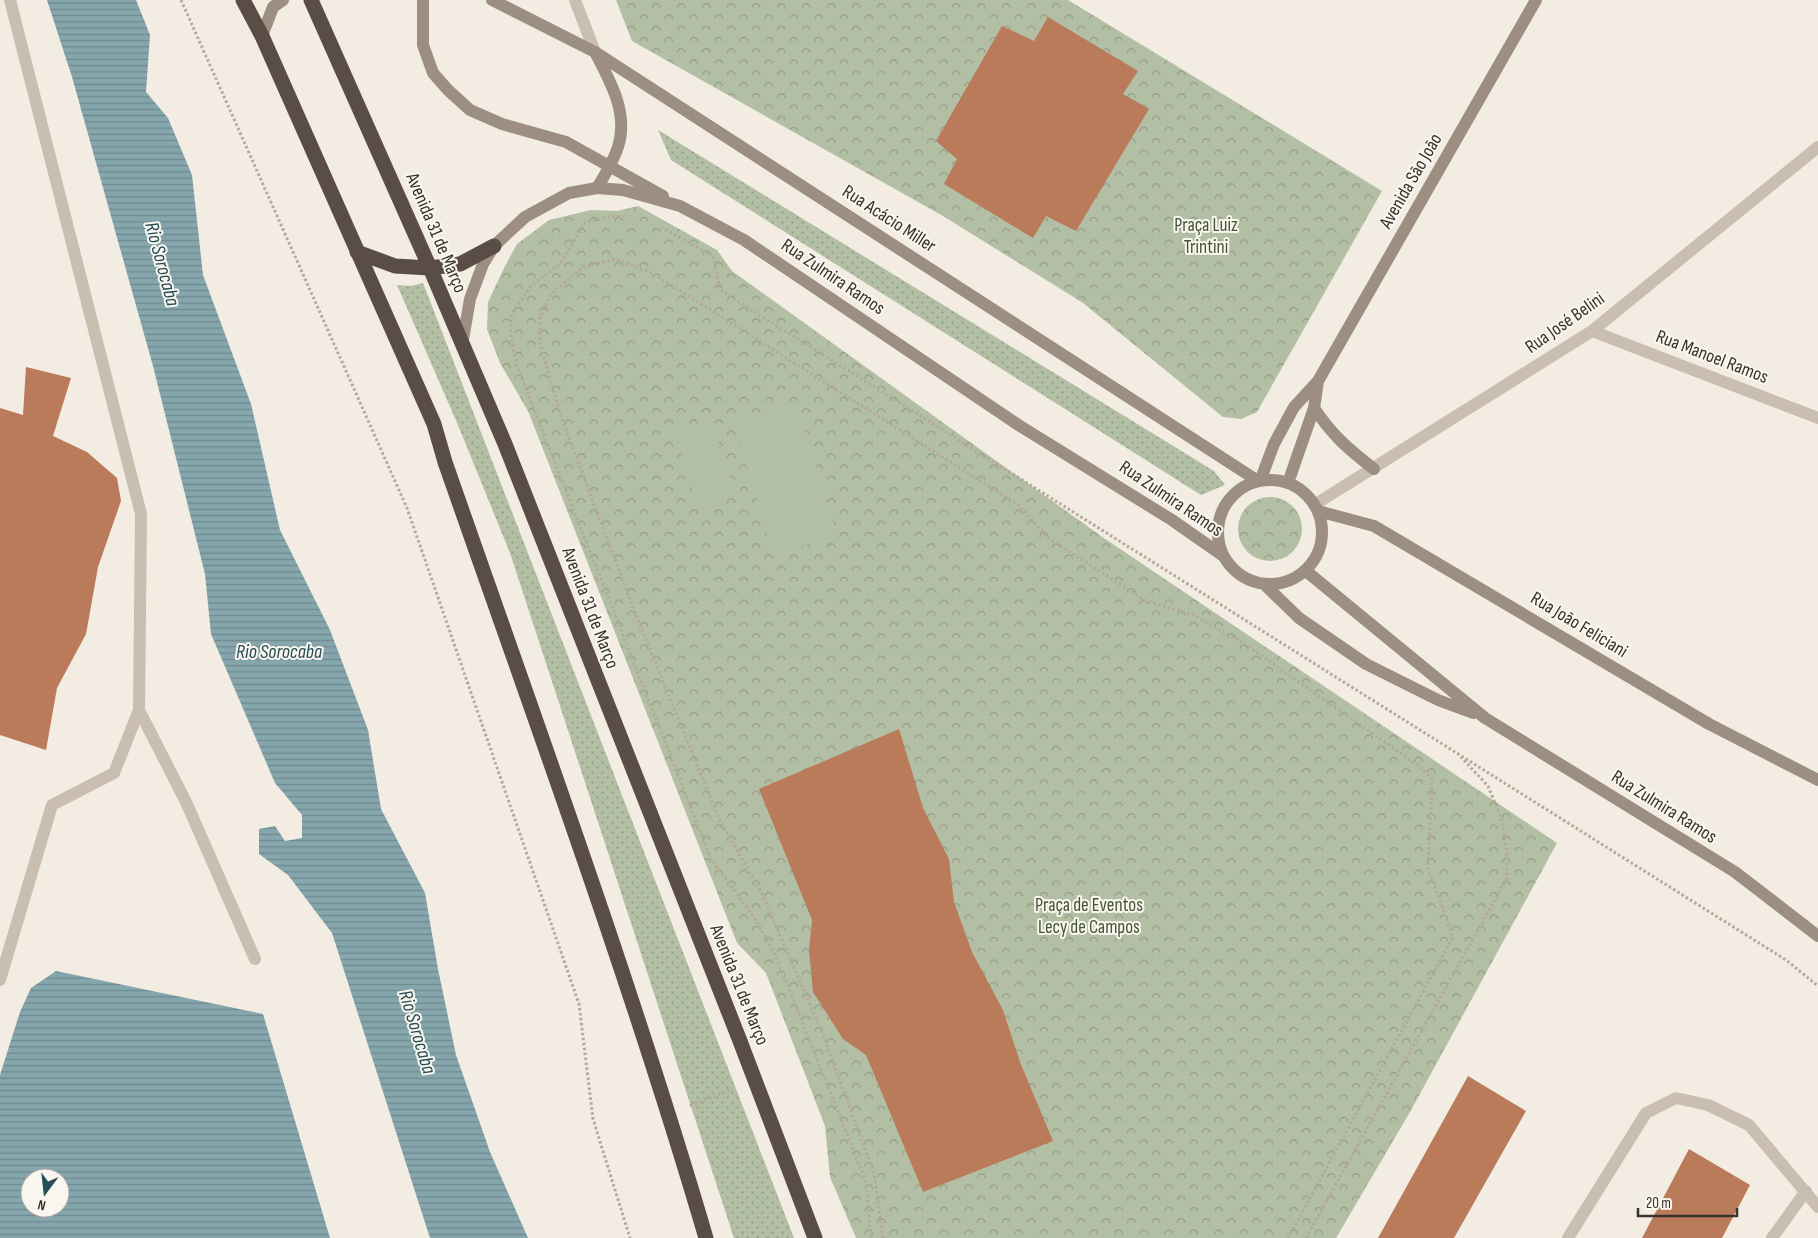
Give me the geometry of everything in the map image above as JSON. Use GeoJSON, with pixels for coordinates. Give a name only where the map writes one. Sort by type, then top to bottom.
{"type":"FeatureCollection","features":[{"type":"Feature","properties":{"kind":"highway"},"geometry":{"type":"LineString","coordinates":[[243,0],[262,36],[356,252],[434,424],[445,462],[584,861],[669,1114],[706,1238]]}},
{"type":"Feature","properties":{"kind":"highway","name":"Avenida 31 de Março"},"geometry":{"type":"LineString","coordinates":[[312,0],[505,444],[815,1238]]}},
{"type":"Feature","properties":{"kind":"highway"},"geometry":{"type":"LineString","coordinates":[[356,252],[395,266],[430,268],[460,264],[494,246]]}},
{"type":"Feature","properties":{"kind":"main road"},"geometry":{"type":"LineString","coordinates":[[262,36],[272,7],[283,0]]}},
{"type":"Feature","properties":{"kind":"main road"},"geometry":{"type":"LineString","coordinates":[[423,0],[423,45],[433,73],[470,110],[502,124],[566,142],[680,206]]}},
{"type":"Feature","properties":{"kind":"main road","name":"Rua Acácio Miller"},"geometry":{"type":"LineString","coordinates":[[492,0],[595,52],[1259,481]]}},
{"type":"Feature","properties":{"kind":"main road","name":"Avenida São João"},"geometry":{"type":"LineString","coordinates":[[1259,481],[1274,444],[1294,408],[1318,381],[1536,0]]}},
{"type":"Feature","properties":{"kind":"main road"},"geometry":{"type":"LineString","coordinates":[[595,52],[613,88],[622,118],[619,145],[610,166],[597,188]]}},
{"type":"Feature","properties":{"kind":"main road","name":"Rua Zulmira Ramos"},"geometry":{"type":"LineString","coordinates":[[462,345],[470,299],[483,264],[494,246],[525,217],[569,193],[597,188],[623,190],[680,206],[744,240],[1020,426],[1172,520],[1222,555]]}},
{"type":"Feature","properties":{"kind":"main road","name":"Avenida São João"},"geometry":{"type":"LineString","coordinates":[[1288,483],[1314,408],[1318,381]]}},
{"type":"Feature","properties":{"kind":"main road"},"geometry":{"type":"LineString","coordinates":[[1314,408],[1328,428],[1347,448],[1374,469]]}},
{"type":"Feature","properties":{"kind":"main road"},"geometry":{"type":"LineString","coordinates":[[1274,480],[1288,483],[1303,492],[1316,508],[1322,527],[1321,543],[1316,558],[1306,571],[1287,582],[1265,585],[1245,579],[1232,569],[1222,555],[1217,540],[1217,524],[1222,509],[1231,496],[1243,486],[1259,481],[1274,480]]}},
{"type":"Feature","properties":{"kind":"main road","name":"Rua João Feliciani"},"geometry":{"type":"LineString","coordinates":[[1316,508],[1374,526],[1709,724],[1818,780]]}},
{"type":"Feature","properties":{"kind":"main road","name":"Rua Zulmira Ramos"},"geometry":{"type":"LineString","coordinates":[[1306,571],[1485,718],[1735,872],[1818,936]]}},
{"type":"Feature","properties":{"kind":"main road","name":"Rua Zulmira Ramos"},"geometry":{"type":"LineString","coordinates":[[1265,585],[1299,618],[1366,664],[1438,700],[1485,718]]}},
{"type":"Feature","properties":{"kind":"street"},"geometry":{"type":"LineString","coordinates":[[0,980],[52,805],[114,773],[139,710],[141,514],[10,0]]}},
{"type":"Feature","properties":{"kind":"street"},"geometry":{"type":"LineString","coordinates":[[575,0],[595,52]]}},
{"type":"Feature","properties":{"kind":"street","name":"Rua José Belini"},"geometry":{"type":"LineString","coordinates":[[1316,508],[1374,469],[1592,331],[1818,147]]}},
{"type":"Feature","properties":{"kind":"street","name":"Rua Manoel Ramos"},"geometry":{"type":"LineString","coordinates":[[1592,331],[1818,418]]}},
{"type":"Feature","properties":{"kind":"street"},"geometry":{"type":"LineString","coordinates":[[139,710],[186,802],[255,959]]}},
{"type":"Feature","properties":{"kind":"street"},"geometry":{"type":"LineString","coordinates":[[1568,1238],[1646,1113],[1676,1098],[1708,1105],[1749,1125],[1818,1207]]}},
{"type":"Feature","properties":{"kind":"street"},"geometry":{"type":"LineString","coordinates":[[1772,1238],[1806,1191]]}},
{"type":"Feature","properties":{"kind":"path"},"geometry":{"type":"LineString","coordinates":[[181,0],[407,508],[579,1004],[594,1119],[630,1238]]}},
{"type":"Feature","properties":{"kind":"path"},"geometry":{"type":"LineString","coordinates":[[634,216],[607,217],[585,222],[560,264],[532,285],[511,315],[511,335],[516,363],[711,858],[756,920],[777,959],[866,1182],[871,1238]]}},
{"type":"Feature","properties":{"kind":"path"},"geometry":{"type":"LineString","coordinates":[[656,225],[671,231],[713,256],[720,290],[1786,960],[1818,986]]}},
{"type":"Feature","properties":{"kind":"path"},"geometry":{"type":"LineString","coordinates":[[883,1238],[874,1174],[822,1032],[761,892],[719,819],[632,606],[560,414],[539,339],[540,317],[551,294],[583,267],[614,260],[652,273],[1020,506],[1047,537],[1144,600],[1193,615],[1243,643],[1419,766],[1432,779],[1428,868],[1453,937],[1288,1238]]}},
{"type":"Feature","properties":{"kind":"path"},"geometry":{"type":"LineString","coordinates":[[1306,1238],[1507,878],[1507,855],[1502,820],[1488,786],[1456,752]]}},
{"type":"Feature","properties":{"kind":"path"},"geometry":{"type":"LineString","coordinates":[[669,1114],[755,1081]]}},
{"type":"Feature","properties":{"kind":"green space","name":"Praça Luiz Trintini"},"geometry":{"type":"Polygon","coordinates":[[[616,0],[1068,0],[1382,191],[1257,412],[1241,419],[1223,417],[1083,303],[943,216],[632,41],[616,0]]]}},
{"type":"Feature","properties":{"kind":"green space"},"geometry":{"type":"Polygon","coordinates":[[[658,130],[1214,471],[1225,485],[1201,495],[671,160],[658,130]]]}},
{"type":"Feature","properties":{"kind":"green space","name":"Praça de Eventos Lecy de Campos"},"geometry":{"type":"Polygon","coordinates":[[[638,206],[717,250],[732,271],[1101,536],[1557,843],[1410,1112],[1336,1238],[856,1238],[830,1177],[825,1126],[766,973],[737,943],[528,411],[500,363],[487,329],[488,302],[517,244],[549,220],[591,210],[617,211],[638,206]]]}},
{"type":"Feature","properties":{"kind":"green space"},"geometry":{"type":"Polygon","coordinates":[[[423,283],[794,1238],[734,1238],[510,553],[458,425],[397,285],[411,286],[423,283]]]}},
{"type":"Feature","properties":{"kind":"green space"},"geometry":{"type":"Polygon","coordinates":[[[796,402],[837,535],[774,555],[733,421],[796,402]]]}},
{"type":"Feature","properties":{"kind":"green space"},"geometry":{"type":"Polygon","coordinates":[[[711,419],[736,497],[699,508],[674,431],[711,419]]]}},
{"type":"Feature","properties":{"kind":"green space"},"geometry":{"type":"Polygon","coordinates":[[[1264,497],[1276,497],[1293,506],[1300,517],[1302,529],[1300,541],[1293,552],[1276,561],[1264,561],[1252,556],[1243,547],[1238,535],[1238,523],[1243,511],[1252,502],[1264,497]]]}},
{"type":"Feature","properties":{"kind":"water","name":"Rio Sorocaba"},"geometry":{"type":"Polygon","coordinates":[[[47,0],[136,0],[150,35],[146,92],[168,118],[192,175],[203,275],[251,404],[280,530],[330,630],[368,730],[381,809],[425,893],[438,969],[456,1055],[490,1152],[528,1238],[430,1238],[332,933],[288,875],[259,854],[259,829],[275,826],[285,841],[302,838],[302,815],[275,783],[211,634],[205,574],[153,366],[72,77],[47,0]]]}},
{"type":"Feature","properties":{"kind":"water"},"geometry":{"type":"Polygon","coordinates":[[[56,971],[263,1014],[330,1238],[0,1238],[0,1075],[20,1012],[31,988],[56,971]]]}},
{"type":"Feature","properties":{"kind":"building"},"geometry":{"type":"Polygon","coordinates":[[[1048,17],[1138,71],[1123,94],[1149,109],[1076,231],[1046,216],[1033,238],[944,184],[957,159],[936,141],[1002,26],[1034,41],[1048,17]]]}},
{"type":"Feature","properties":{"kind":"building"},"geometry":{"type":"Polygon","coordinates":[[[26,367],[71,378],[53,436],[87,452],[117,478],[121,501],[98,567],[86,634],[57,688],[46,750],[0,735],[0,408],[23,415],[26,367]]]}},
{"type":"Feature","properties":{"kind":"building"},"geometry":{"type":"Polygon","coordinates":[[[899,729],[923,808],[949,859],[954,902],[972,952],[1003,1010],[1020,1062],[1053,1141],[923,1192],[866,1055],[843,1039],[813,992],[809,951],[812,920],[759,789],[899,729]]]}},
{"type":"Feature","properties":{"kind":"building"},"geometry":{"type":"Polygon","coordinates":[[[1468,1076],[1526,1111],[1454,1238],[1378,1238],[1468,1076]]]}},
{"type":"Feature","properties":{"kind":"building"},"geometry":{"type":"Polygon","coordinates":[[[1689,1149],[1750,1185],[1722,1238],[1642,1238],[1689,1149]]]}}]}
